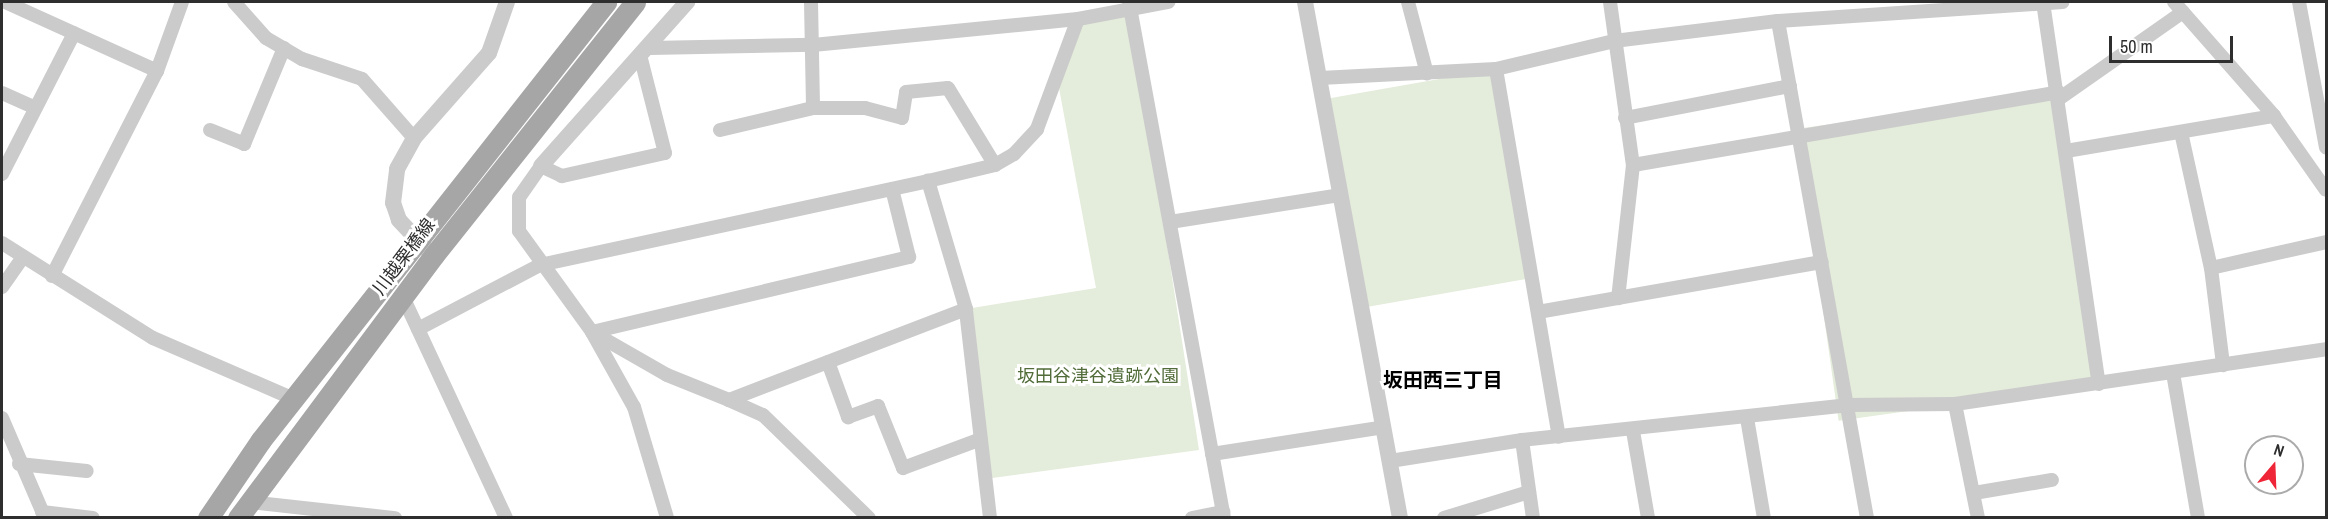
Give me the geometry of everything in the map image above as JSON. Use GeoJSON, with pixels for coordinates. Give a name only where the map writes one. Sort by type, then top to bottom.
{"type":"FeatureCollection","features":[{"type":"Feature","properties":{"kind":"main road","name":"川越栗橋線"},"geometry":{"type":"LineString","coordinates":[[208,518],[415,240],[606,2]]}},
{"type":"Feature","properties":{"kind":"main road","name":"川越栗橋線"},"geometry":{"type":"LineString","coordinates":[[244,510],[434,255],[635,2]]}},
{"type":"Feature","properties":{"kind":"street"},"geometry":{"type":"LineString","coordinates":[[5,2],[25,6],[74,33],[157,71]]}},
{"type":"Feature","properties":{"kind":"street"},"geometry":{"type":"LineString","coordinates":[[52,276],[157,71],[182,2]]}},
{"type":"Feature","properties":{"kind":"street"},"geometry":{"type":"LineString","coordinates":[[234,2],[266,38],[284,48],[363,80],[414,138]]}},
{"type":"Feature","properties":{"kind":"street"},"geometry":{"type":"LineString","coordinates":[[434,255],[415,240],[393,203],[396,170],[414,138],[489,53],[507,2]]}},
{"type":"Feature","properties":{"kind":"street"},"geometry":{"type":"LineString","coordinates":[[667,518],[634,407],[592,332],[540,265],[519,231],[519,197],[541,166],[646,54],[687,2]]}},
{"type":"Feature","properties":{"kind":"street"},"geometry":{"type":"LineString","coordinates":[[811,2],[813,108]]}},
{"type":"Feature","properties":{"kind":"street"},"geometry":{"type":"LineString","coordinates":[[646,54],[813,45],[1078,19],[1130,5],[1168,2]]}},
{"type":"Feature","properties":{"kind":"street"},"geometry":{"type":"LineString","coordinates":[[1305,2],[1400,518]]}},
{"type":"Feature","properties":{"kind":"street"},"geometry":{"type":"LineString","coordinates":[[1413,2],[1427,74]]}},
{"type":"Feature","properties":{"kind":"street"},"geometry":{"type":"LineString","coordinates":[[1610,2],[1633,165],[1618,298]]}},
{"type":"Feature","properties":{"kind":"street"},"geometry":{"type":"LineString","coordinates":[[2043,2],[2059,95],[2099,384]]}},
{"type":"Feature","properties":{"kind":"street"},"geometry":{"type":"LineString","coordinates":[[1320,78],[1496,69],[1614,41],[1778,21],[1946,5],[2062,2]]}},
{"type":"Feature","properties":{"kind":"street"},"geometry":{"type":"LineString","coordinates":[[2300,2],[2326,148]]}},
{"type":"Feature","properties":{"kind":"street"},"geometry":{"type":"LineString","coordinates":[[1130,5],[1223,515],[1192,518]]}},
{"type":"Feature","properties":{"kind":"street"},"geometry":{"type":"LineString","coordinates":[[1633,165],[2059,95],[2178,7],[2274,116],[2326,190]]}},
{"type":"Feature","properties":{"kind":"street"},"geometry":{"type":"LineString","coordinates":[[418,329],[540,265],[995,165],[1037,129],[1078,19]]}},
{"type":"Feature","properties":{"kind":"street"},"geometry":{"type":"LineString","coordinates":[[1778,21],[1849,405],[1867,518]]}},
{"type":"Feature","properties":{"kind":"street"},"geometry":{"type":"LineString","coordinates":[[2,174],[74,33]]}},
{"type":"Feature","properties":{"kind":"street"},"geometry":{"type":"LineString","coordinates":[[210,130],[244,144],[284,48]]}},
{"type":"Feature","properties":{"kind":"street"},"geometry":{"type":"LineString","coordinates":[[541,166],[562,176],[665,153],[646,54]]}},
{"type":"Feature","properties":{"kind":"street"},"geometry":{"type":"LineString","coordinates":[[1496,69],[1559,437]]}},
{"type":"Feature","properties":{"kind":"street"},"geometry":{"type":"LineString","coordinates":[[1626,118],[1790,86]]}},
{"type":"Feature","properties":{"kind":"street"},"geometry":{"type":"LineString","coordinates":[[720,130],[813,108],[865,108],[902,118],[906,92],[948,88],[995,165]]}},
{"type":"Feature","properties":{"kind":"street"},"geometry":{"type":"LineString","coordinates":[[2,93],[35,108]]}},
{"type":"Feature","properties":{"kind":"street"},"geometry":{"type":"LineString","coordinates":[[2066,151],[2274,116]]}},
{"type":"Feature","properties":{"kind":"street"},"geometry":{"type":"LineString","coordinates":[[2181,132],[2211,268],[2223,365]]}},
{"type":"Feature","properties":{"kind":"street"},"geometry":{"type":"LineString","coordinates":[[928,181],[966,309],[990,518]]}},
{"type":"Feature","properties":{"kind":"street"},"geometry":{"type":"LineString","coordinates":[[592,332],[909,256],[892,189]]}},
{"type":"Feature","properties":{"kind":"street"},"geometry":{"type":"LineString","coordinates":[[1170,222],[1341,195]]}},
{"type":"Feature","properties":{"kind":"street"},"geometry":{"type":"LineString","coordinates":[[2211,268],[2326,242]]}},
{"type":"Feature","properties":{"kind":"street"},"geometry":{"type":"LineString","coordinates":[[2,243],[153,338],[296,400]]}},
{"type":"Feature","properties":{"kind":"street"},"geometry":{"type":"LineString","coordinates":[[2,286],[23,257]]}},
{"type":"Feature","properties":{"kind":"street"},"geometry":{"type":"LineString","coordinates":[[1538,312],[1822,262]]}},
{"type":"Feature","properties":{"kind":"street"},"geometry":{"type":"LineString","coordinates":[[403,297],[506,518]]}},
{"type":"Feature","properties":{"kind":"street"},"geometry":{"type":"LineString","coordinates":[[729,400],[966,309]]}},
{"type":"Feature","properties":{"kind":"street"},"geometry":{"type":"LineString","coordinates":[[592,332],[667,375],[763,415],[869,518]]}},
{"type":"Feature","properties":{"kind":"street"},"geometry":{"type":"LineString","coordinates":[[1390,461],[1522,440],[1633,432],[1849,405],[1955,404],[2326,349]]}},
{"type":"Feature","properties":{"kind":"street"},"geometry":{"type":"LineString","coordinates":[[828,362],[848,417],[878,406],[903,468],[981,440]]}},
{"type":"Feature","properties":{"kind":"street"},"geometry":{"type":"LineString","coordinates":[[2173,373],[2198,518]]}},
{"type":"Feature","properties":{"kind":"street"},"geometry":{"type":"LineString","coordinates":[[1955,404],[1978,518]]}},
{"type":"Feature","properties":{"kind":"street"},"geometry":{"type":"LineString","coordinates":[[2,418],[19,464],[44,515],[93,518]]}},
{"type":"Feature","properties":{"kind":"street"},"geometry":{"type":"LineString","coordinates":[[1747,418],[1764,518]]}},
{"type":"Feature","properties":{"kind":"street"},"geometry":{"type":"LineString","coordinates":[[1212,454],[1383,427]]}},
{"type":"Feature","properties":{"kind":"street"},"geometry":{"type":"LineString","coordinates":[[1633,432],[1648,518]]}},
{"type":"Feature","properties":{"kind":"street"},"geometry":{"type":"LineString","coordinates":[[1522,440],[1533,518]]}},
{"type":"Feature","properties":{"kind":"street"},"geometry":{"type":"LineString","coordinates":[[19,464],[87,471]]}},
{"type":"Feature","properties":{"kind":"street"},"geometry":{"type":"LineString","coordinates":[[1974,493],[2052,480]]}},
{"type":"Feature","properties":{"kind":"street"},"geometry":{"type":"LineString","coordinates":[[1444,518],[1529,492]]}},
{"type":"Feature","properties":{"kind":"street"},"geometry":{"type":"LineString","coordinates":[[244,510],[395,518]]}},
{"type":"Feature","properties":{"kind":"green space","name":"坂田谷津谷遺跡公園"},"geometry":{"type":"Polygon","coordinates":[[[1130,8],[1199,450],[985,479],[966,309],[1096,288],[1057,77],[1078,19],[1130,8]]]}},
{"type":"Feature","properties":{"kind":"green space"},"geometry":{"type":"Polygon","coordinates":[[[1496,69],[1533,278],[1359,308],[1323,100],[1496,69]]]}},
{"type":"Feature","properties":{"kind":"green space"},"geometry":{"type":"Polygon","coordinates":[[[2059,92],[2100,384],[1839,421],[1798,129],[2059,92]]]}},
{"type":"Feature","properties":{"kind":"district","name":"坂田西三丁目"},"geometry":{"type":"Point","coordinates":[1443,379]}}]}
